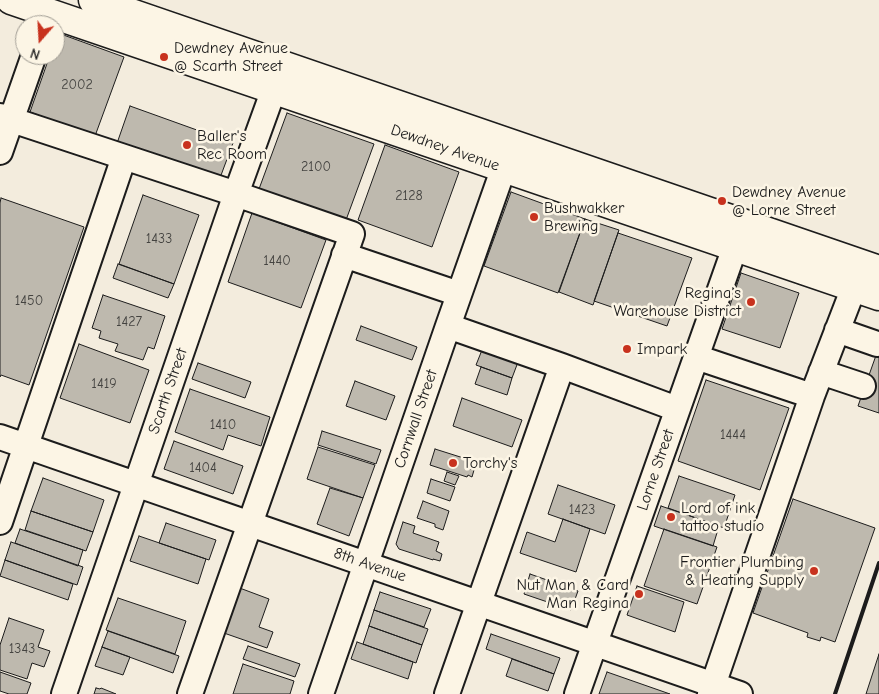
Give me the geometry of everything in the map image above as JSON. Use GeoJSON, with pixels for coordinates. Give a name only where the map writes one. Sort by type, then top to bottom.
{"type":"FeatureCollection","features":[{"type":"Feature","properties":{"kind":"main road","name":"Dewdney Avenue"},"geometry":{"type":"LineString","coordinates":[[11,0],[274,89],[508,156],[879,270]]}},
{"type":"Feature","properties":{"kind":"main road","name":"Dewdney Avenue"},"geometry":{"type":"LineString","coordinates":[[93,0],[508,156],[735,246],[866,292]]}},
{"type":"Feature","properties":{"kind":"street"},"geometry":{"type":"LineString","coordinates":[[0,152],[6,118],[30,65]]}},
{"type":"Feature","properties":{"kind":"street","name":"Scarth Street"},"geometry":{"type":"LineString","coordinates":[[64,694],[274,89]]}},
{"type":"Feature","properties":{"kind":"street"},"geometry":{"type":"LineString","coordinates":[[6,118],[352,234],[190,694]]}},
{"type":"Feature","properties":{"kind":"street","name":"Cornwall Street"},"geometry":{"type":"LineString","coordinates":[[321,694],[508,156]]}},
{"type":"Feature","properties":{"kind":"street"},"geometry":{"type":"LineString","coordinates":[[2,512],[124,157]]}},
{"type":"Feature","properties":{"kind":"street","name":"Lorne Street"},"geometry":{"type":"LineString","coordinates":[[577,694],[735,246]]}},
{"type":"Feature","properties":{"kind":"street"},"geometry":{"type":"LineString","coordinates":[[344,256],[459,294]]}},
{"type":"Feature","properties":{"kind":"street"},"geometry":{"type":"LineString","coordinates":[[712,690],[812,396],[837,330],[866,292]]}},
{"type":"Feature","properties":{"kind":"street"},"geometry":{"type":"LineString","coordinates":[[448,326],[677,409]]}},
{"type":"Feature","properties":{"kind":"street"},"geometry":{"type":"LineString","coordinates":[[837,330],[877,344]]}},
{"type":"Feature","properties":{"kind":"street"},"geometry":{"type":"LineString","coordinates":[[696,357],[812,396]]}},
{"type":"Feature","properties":{"kind":"street"},"geometry":{"type":"LineString","coordinates":[[447,694],[562,366]]}},
{"type":"Feature","properties":{"kind":"street"},"geometry":{"type":"LineString","coordinates":[[821,372],[863,386]]}},
{"type":"Feature","properties":{"kind":"street","name":"8th Avenue"},"geometry":{"type":"LineString","coordinates":[[0,437],[595,643],[712,690],[740,694]]}},
{"type":"Feature","properties":{"kind":"building"},"geometry":{"type":"Polygon","coordinates":[[[65,36],[124,57],[95,136],[30,112],[46,65],[65,65],[65,36]]]}},
{"type":"Feature","properties":{"kind":"building"},"geometry":{"type":"Polygon","coordinates":[[[130,106],[233,143],[217,186],[115,149],[130,106]]]}},
{"type":"Feature","properties":{"kind":"building"},"geometry":{"type":"Polygon","coordinates":[[[287,113],[374,144],[346,220],[259,189],[287,113]]]}},
{"type":"Feature","properties":{"kind":"building"},"geometry":{"type":"Polygon","coordinates":[[[385,145],[459,172],[432,247],[358,220],[385,145]]]}},
{"type":"Feature","properties":{"kind":"building"},"geometry":{"type":"Polygon","coordinates":[[[511,192],[585,219],[558,293],[484,266],[511,192]]]}},
{"type":"Feature","properties":{"kind":"building"},"geometry":{"type":"Polygon","coordinates":[[[143,195],[199,215],[174,284],[119,264],[143,195]]]}},
{"type":"Feature","properties":{"kind":"building"},"geometry":{"type":"Polygon","coordinates":[[[1,198],[84,227],[29,385],[1,375],[0,377],[1,198]]]}},
{"type":"Feature","properties":{"kind":"building"},"geometry":{"type":"Polygon","coordinates":[[[252,213],[326,240],[301,308],[228,282],[252,213]]]}},
{"type":"Feature","properties":{"kind":"building"},"geometry":{"type":"Polygon","coordinates":[[[585,219],[619,230],[593,305],[559,292],[585,219]]]}},
{"type":"Feature","properties":{"kind":"building"},"geometry":{"type":"Polygon","coordinates":[[[618,233],[692,258],[667,326],[594,301],[618,233]]]}},
{"type":"Feature","properties":{"kind":"building"},"geometry":{"type":"Polygon","coordinates":[[[118,264],[174,284],[168,298],[113,278],[118,264]]]}},
{"type":"Feature","properties":{"kind":"building"},"geometry":{"type":"Polygon","coordinates":[[[741,273],[799,293],[780,348],[722,329],[741,273]]]}},
{"type":"Feature","properties":{"kind":"building"},"geometry":{"type":"Polygon","coordinates":[[[103,295],[165,316],[154,349],[148,347],[143,360],[115,351],[118,344],[99,338],[101,331],[92,328],[103,295]]]}},
{"type":"Feature","properties":{"kind":"building"},"geometry":{"type":"Polygon","coordinates":[[[361,326],[417,347],[412,360],[356,340],[361,326]]]}},
{"type":"Feature","properties":{"kind":"building"},"geometry":{"type":"Polygon","coordinates":[[[79,344],[149,370],[130,423],[60,398],[79,344]]]}},
{"type":"Feature","properties":{"kind":"building"},"geometry":{"type":"Polygon","coordinates":[[[879,347],[879,413],[858,406],[879,347]]]}},
{"type":"Feature","properties":{"kind":"building"},"geometry":{"type":"Polygon","coordinates":[[[482,350],[518,362],[512,378],[476,365],[482,350]]]}},
{"type":"Feature","properties":{"kind":"building"},"geometry":{"type":"Polygon","coordinates":[[[198,363],[251,382],[245,398],[192,379],[198,363]]]}},
{"type":"Feature","properties":{"kind":"building"},"geometry":{"type":"Polygon","coordinates":[[[481,367],[512,378],[507,395],[475,384],[481,367]]]}},
{"type":"Feature","properties":{"kind":"building"},"geometry":{"type":"Polygon","coordinates":[[[706,380],[789,408],[760,490],[678,461],[706,380]]]}},
{"type":"Feature","properties":{"kind":"building"},"geometry":{"type":"Polygon","coordinates":[[[355,381],[395,396],[386,420],[346,406],[355,381]]]}},
{"type":"Feature","properties":{"kind":"building"},"geometry":{"type":"Polygon","coordinates":[[[190,389],[270,417],[261,446],[228,435],[223,450],[175,432],[190,389]]]}},
{"type":"Feature","properties":{"kind":"building"},"geometry":{"type":"Polygon","coordinates":[[[462,398],[522,420],[512,447],[453,426],[462,398]]]}},
{"type":"Feature","properties":{"kind":"building"},"geometry":{"type":"Polygon","coordinates":[[[322,431],[381,450],[376,464],[318,445],[322,431]]]}},
{"type":"Feature","properties":{"kind":"building"},"geometry":{"type":"Polygon","coordinates":[[[174,441],[243,466],[233,494],[164,469],[174,441]]]}},
{"type":"Feature","properties":{"kind":"building"},"geometry":{"type":"Polygon","coordinates":[[[318,447],[375,465],[363,498],[307,479],[318,447]]]}},
{"type":"Feature","properties":{"kind":"building"},"geometry":{"type":"Polygon","coordinates":[[[435,449],[473,461],[470,469],[474,470],[472,477],[430,465],[435,449]]]}},
{"type":"Feature","properties":{"kind":"building"},"geometry":{"type":"Polygon","coordinates":[[[447,472],[459,476],[455,485],[444,481],[447,472]]]}},
{"type":"Feature","properties":{"kind":"building"},"geometry":{"type":"Polygon","coordinates":[[[679,476],[735,495],[724,528],[668,508],[679,476]]]}},
{"type":"Feature","properties":{"kind":"building"},"geometry":{"type":"Polygon","coordinates":[[[43,478],[104,500],[93,532],[31,511],[43,478]]]}},
{"type":"Feature","properties":{"kind":"building"},"geometry":{"type":"Polygon","coordinates":[[[431,479],[455,487],[450,501],[427,493],[431,479]]]}},
{"type":"Feature","properties":{"kind":"building"},"geometry":{"type":"Polygon","coordinates":[[[558,485],[615,505],[605,534],[548,514],[558,485]]]}},
{"type":"Feature","properties":{"kind":"building"},"geometry":{"type":"Polygon","coordinates":[[[330,488],[363,498],[349,536],[317,524],[330,488]]]}},
{"type":"Feature","properties":{"kind":"building","name":"Frontier Plumbing & Heating Supply"},"geometry":{"type":"Polygon","coordinates":[[[793,499],[875,528],[835,642],[821,637],[820,641],[807,637],[808,633],[753,613],[793,499]]]}},
{"type":"Feature","properties":{"kind":"building"},"geometry":{"type":"Polygon","coordinates":[[[423,501],[449,511],[443,530],[435,527],[435,524],[417,518],[423,501]]]}},
{"type":"Feature","properties":{"kind":"building"},"geometry":{"type":"Polygon","coordinates":[[[661,506],[719,526],[713,546],[654,526],[661,506]]]}},
{"type":"Feature","properties":{"kind":"building"},"geometry":{"type":"Polygon","coordinates":[[[31,511],[93,532],[86,551],[25,530],[31,511]]]}},
{"type":"Feature","properties":{"kind":"building"},"geometry":{"type":"Polygon","coordinates":[[[563,519],[590,529],[576,572],[520,553],[527,532],[555,542],[563,519]]]}},
{"type":"Feature","properties":{"kind":"building"},"geometry":{"type":"Polygon","coordinates":[[[403,522],[415,526],[413,533],[439,542],[436,551],[442,554],[440,561],[399,549],[396,544],[403,522]]]}},
{"type":"Feature","properties":{"kind":"building"},"geometry":{"type":"Polygon","coordinates":[[[166,523],[216,540],[209,560],[159,543],[166,523]]]}},
{"type":"Feature","properties":{"kind":"building"},"geometry":{"type":"Polygon","coordinates":[[[20,529],[83,550],[78,566],[15,543],[20,529]]]}},
{"type":"Feature","properties":{"kind":"building"},"geometry":{"type":"Polygon","coordinates":[[[664,529],[717,547],[697,604],[644,586],[664,529]]]}},
{"type":"Feature","properties":{"kind":"building"},"geometry":{"type":"Polygon","coordinates":[[[139,536],[206,559],[198,584],[130,561],[139,536]]]}},
{"type":"Feature","properties":{"kind":"building"},"geometry":{"type":"Polygon","coordinates":[[[11,542],[83,567],[77,585],[5,560],[11,542]]]}},
{"type":"Feature","properties":{"kind":"building"},"geometry":{"type":"Polygon","coordinates":[[[5,560],[73,584],[68,600],[0,576],[5,560]]]}},
{"type":"Feature","properties":{"kind":"building"},"geometry":{"type":"Polygon","coordinates":[[[530,574],[578,591],[571,610],[524,594],[530,574]]]}},
{"type":"Feature","properties":{"kind":"building"},"geometry":{"type":"Polygon","coordinates":[[[637,586],[684,602],[675,632],[627,615],[637,586]]]}},
{"type":"Feature","properties":{"kind":"building"},"geometry":{"type":"Polygon","coordinates":[[[237,587],[269,599],[259,627],[273,632],[267,648],[221,632],[237,587]]]}},
{"type":"Feature","properties":{"kind":"building"},"geometry":{"type":"Polygon","coordinates":[[[380,592],[431,609],[424,627],[374,610],[380,592]]]}},
{"type":"Feature","properties":{"kind":"building"},"geometry":{"type":"Polygon","coordinates":[[[118,598],[186,621],[175,654],[106,630],[118,598]]]}},
{"type":"Feature","properties":{"kind":"building"},"geometry":{"type":"Polygon","coordinates":[[[374,610],[428,629],[422,645],[369,626],[374,610]]]}},
{"type":"Feature","properties":{"kind":"building"},"geometry":{"type":"Polygon","coordinates":[[[9,618],[44,630],[38,647],[50,651],[44,667],[32,663],[27,679],[0,670],[0,645],[9,618]]]}},
{"type":"Feature","properties":{"kind":"building"},"geometry":{"type":"Polygon","coordinates":[[[369,626],[422,645],[416,663],[363,644],[369,626]]]}},
{"type":"Feature","properties":{"kind":"building"},"geometry":{"type":"Polygon","coordinates":[[[108,631],[179,656],[173,673],[102,647],[108,631]]]}},
{"type":"Feature","properties":{"kind":"building"},"geometry":{"type":"Polygon","coordinates":[[[491,634],[560,658],[554,674],[486,649],[491,634]]]}},
{"type":"Feature","properties":{"kind":"building"},"geometry":{"type":"Polygon","coordinates":[[[357,642],[413,662],[408,679],[351,659],[357,642]]]}},
{"type":"Feature","properties":{"kind":"building"},"geometry":{"type":"Polygon","coordinates":[[[248,646],[300,664],[295,677],[243,659],[248,646]]]}},
{"type":"Feature","properties":{"kind":"building"},"geometry":{"type":"Polygon","coordinates":[[[102,647],[130,657],[123,675],[95,666],[102,647]]]}},
{"type":"Feature","properties":{"kind":"building"},"geometry":{"type":"Polygon","coordinates":[[[879,654],[879,694],[866,694],[879,654]]]}},
{"type":"Feature","properties":{"kind":"building"},"geometry":{"type":"Polygon","coordinates":[[[512,659],[554,674],[548,691],[506,676],[512,659]]]}},
{"type":"Feature","properties":{"kind":"building"},"geometry":{"type":"Polygon","coordinates":[[[243,664],[294,681],[290,694],[233,694],[243,664]]]}},
{"type":"Feature","properties":{"kind":"building"},"geometry":{"type":"Polygon","coordinates":[[[0,672],[31,683],[27,694],[9,694],[0,691],[0,672]]]}},
{"type":"Feature","properties":{"kind":"building"},"geometry":{"type":"Polygon","coordinates":[[[607,672],[670,694],[599,694],[607,672]]]}},
{"type":"Feature","properties":{"kind":"building"},"geometry":{"type":"Polygon","coordinates":[[[96,688],[101,688],[116,694],[94,694],[96,688]]]}},
{"type":"Feature","properties":{"kind":"railway"},"geometry":{"type":"LineString","coordinates":[[835,694],[879,563]]}},
{"type":"Feature","properties":{"kind":"place","name":"Dewdney Avenue @ Scarth Street"},"geometry":{"type":"Point","coordinates":[164,57]}},
{"type":"Feature","properties":{"kind":"place","name":"Baller's Rec Room"},"geometry":{"type":"Point","coordinates":[187,145]}},
{"type":"Feature","properties":{"kind":"place","name":"Dewdney Avenue @ Lorne Street"},"geometry":{"type":"Point","coordinates":[722,201]}},
{"type":"Feature","properties":{"kind":"place","name":"Bushwakker Brewing"},"geometry":{"type":"Point","coordinates":[534,217]}},
{"type":"Feature","properties":{"kind":"place","name":"Regina's Warehouse District"},"geometry":{"type":"Point","coordinates":[751,302]}},
{"type":"Feature","properties":{"kind":"place","name":"Impark"},"geometry":{"type":"Point","coordinates":[627,349]}},
{"type":"Feature","properties":{"kind":"place","name":"Torchy's"},"geometry":{"type":"Point","coordinates":[453,463]}},
{"type":"Feature","properties":{"kind":"place","name":"Lord of ink tattoo studio"},"geometry":{"type":"Point","coordinates":[671,517]}},
{"type":"Feature","properties":{"kind":"place","name":"Frontier Plumbing & Heating Supply"},"geometry":{"type":"Point","coordinates":[814,571]}},
{"type":"Feature","properties":{"kind":"place","name":"Nut Man & Card Man Regina"},"geometry":{"type":"Point","coordinates":[639,594]}}]}
